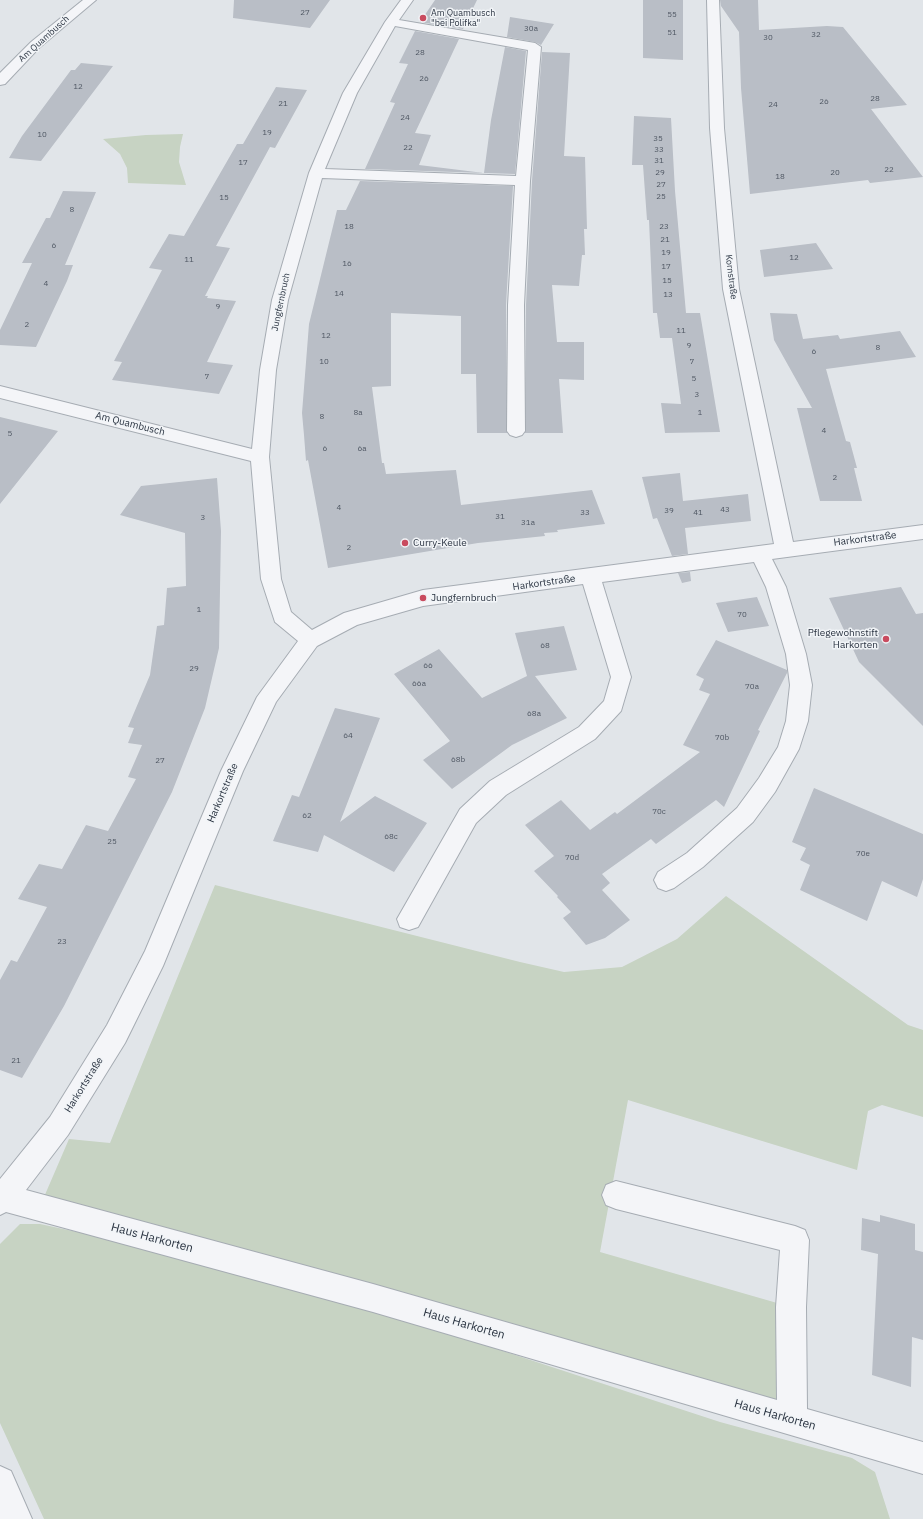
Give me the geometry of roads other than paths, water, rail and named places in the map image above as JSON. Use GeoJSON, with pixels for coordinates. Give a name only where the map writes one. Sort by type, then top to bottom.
{"type":"FeatureCollection","features":[{"type":"Feature","properties":{"kind":"street","name":"Am Quambusch"},"geometry":{"type":"LineString","coordinates":[[0,81],[35,45],[90,0]]}},
{"type":"Feature","properties":{"kind":"street","name":"Jungfernbruch"},"geometry":{"type":"LineString","coordinates":[[310,640],[282,616],[271,579],[260,457],[268,370],[280,300],[316,173],[350,93],[391,22],[407,0]]}},
{"type":"Feature","properties":{"kind":"street","name":"Kornstraße"},"geometry":{"type":"LineString","coordinates":[[713,0],[717,128],[731,288],[785,550]]}},
{"type":"Feature","properties":{"kind":"street"},"geometry":{"type":"LineString","coordinates":[[391,22],[535,47],[523,181],[516,305],[516,431]]}},
{"type":"Feature","properties":{"kind":"street"},"geometry":{"type":"LineString","coordinates":[[316,173],[523,181]]}},
{"type":"Feature","properties":{"kind":"street","name":"Am Quambusch"},"geometry":{"type":"LineString","coordinates":[[0,392],[260,457]]}},
{"type":"Feature","properties":{"kind":"street","name":"Harkortstraße"},"geometry":{"type":"LineString","coordinates":[[1,1198],[59,1126],[116,1034],[154,958],[232,771],[265,704],[310,640],[351,619],[423,598],[923,532]]}},
{"type":"Feature","properties":{"kind":"street"},"geometry":{"type":"LineString","coordinates":[[666,880],[695,860],[745,814],[767,785],[788,749],[798,721],[801,685],[796,654],[776,587],[760,554]]}},
{"type":"Feature","properties":{"kind":"street"},"geometry":{"type":"LineString","coordinates":[[409,919],[468,816],[498,788],[587,733],[613,705],[621,677],[591,577]]}},
{"type":"Feature","properties":{"kind":"street"},"geometry":{"type":"LineString","coordinates":[[616,1195],[795,1240],[791,1307],[792,1420]]}},
{"type":"Feature","properties":{"kind":"street","name":"Haus Harkorten"},"geometry":{"type":"LineString","coordinates":[[1,1198],[373,1298],[923,1458]]}},
{"type":"Feature","properties":{"kind":"street"},"geometry":{"type":"LineString","coordinates":[[0,1482],[16,1519]]}},
{"type":"Feature","properties":{"kind":"place","name":"Am Quambusch \"bei Polifka\""},"geometry":{"type":"Point","coordinates":[423,18]}},
{"type":"Feature","properties":{"kind":"place","name":"Curry-Keule"},"geometry":{"type":"Point","coordinates":[405,543]}},
{"type":"Feature","properties":{"kind":"place","name":"Jungfernbruch"},"geometry":{"type":"Point","coordinates":[423,598]}},
{"type":"Feature","properties":{"kind":"place","name":"Pflegewohnstift Harkorten"},"geometry":{"type":"Point","coordinates":[886,639]}}]}
